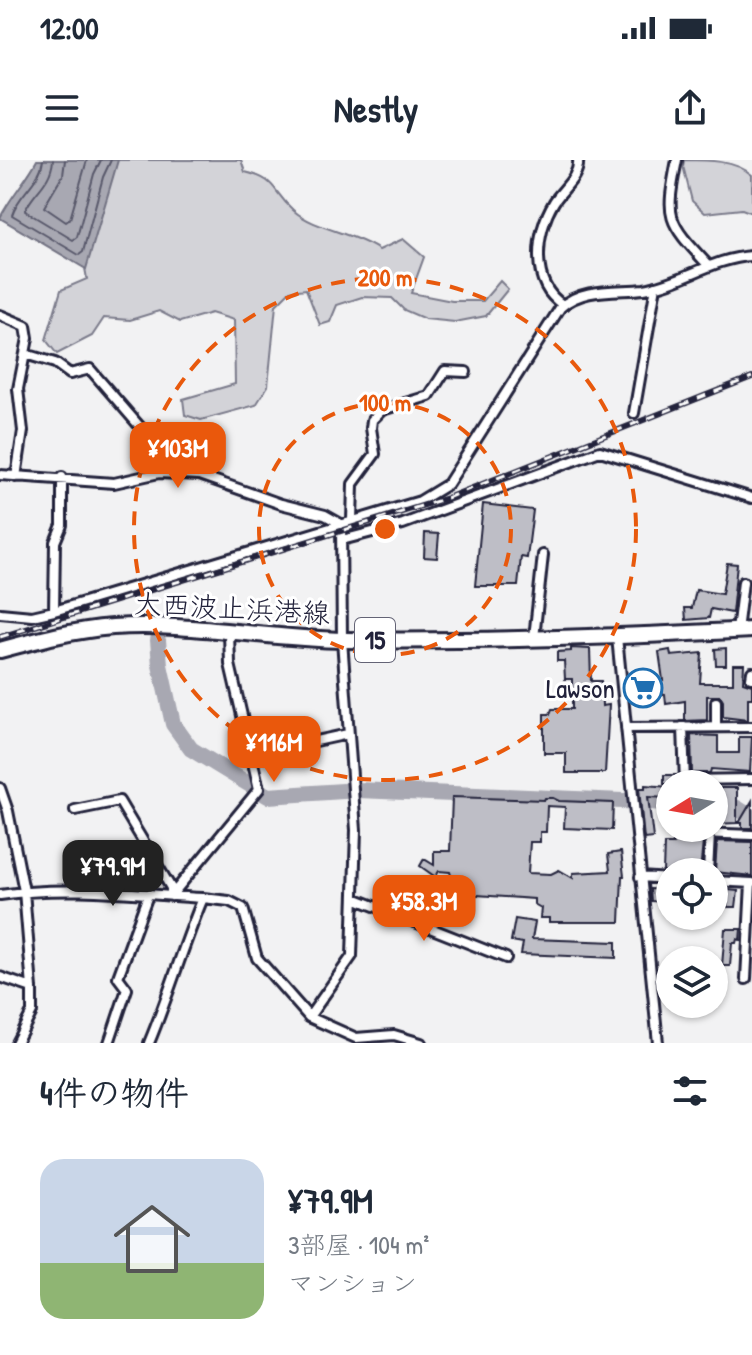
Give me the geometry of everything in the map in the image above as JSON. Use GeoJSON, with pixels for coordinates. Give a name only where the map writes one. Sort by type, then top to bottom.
{"type":"FeatureCollection","features":[{"type":"Feature","properties":{"kind":"main road","name":"大西波止浜港線"},"geometry":{"type":"LineString","coordinates":[[0,650],[83,630],[115,627],[342,640],[617,637],[744,631]]}},
{"type":"Feature","properties":{"kind":"street"},"geometry":{"type":"LineString","coordinates":[[563,305],[551,297],[543,285],[539,266],[542,234],[554,202],[579,169],[578,160]]}},
{"type":"Feature","properties":{"kind":"street"},"geometry":{"type":"LineString","coordinates":[[677,160],[670,205],[671,219],[681,236],[708,265]]}},
{"type":"Feature","properties":{"kind":"street"},"geometry":{"type":"LineString","coordinates":[[0,613],[32,616],[54,611],[420,501],[448,484],[569,299],[656,286],[730,257],[752,256]]}},
{"type":"Feature","properties":{"kind":"street"},"geometry":{"type":"LineString","coordinates":[[634,413],[656,286]]}},
{"type":"Feature","properties":{"kind":"street"},"geometry":{"type":"LineString","coordinates":[[0,315],[26,326],[28,338],[18,389],[23,431],[16,477]]}},
{"type":"Feature","properties":{"kind":"street"},"geometry":{"type":"LineString","coordinates":[[25,354],[55,363],[70,374],[90,369],[148,436],[151,458],[159,473]]}},
{"type":"Feature","properties":{"kind":"street"},"geometry":{"type":"LineString","coordinates":[[352,521],[353,484],[375,454],[372,420],[382,410],[429,396],[445,371],[466,372]]}},
{"type":"Feature","properties":{"kind":"street"},"geometry":{"type":"LineString","coordinates":[[342,540],[403,524],[600,451],[752,498]]}},
{"type":"Feature","properties":{"kind":"street"},"geometry":{"type":"LineString","coordinates":[[0,475],[114,483],[159,473],[199,475],[281,504],[325,515],[341,524]]}},
{"type":"Feature","properties":{"kind":"street"},"geometry":{"type":"LineString","coordinates":[[54,611],[55,542],[62,525],[62,477]]}},
{"type":"Feature","properties":{"kind":"street"},"geometry":{"type":"LineString","coordinates":[[309,1017],[352,956],[356,830],[342,640],[341,524]]}},
{"type":"Feature","properties":{"kind":"street"},"geometry":{"type":"LineString","coordinates":[[534,638],[543,555]]}},
{"type":"Feature","properties":{"kind":"street"},"geometry":{"type":"LineString","coordinates":[[743,582],[744,631]]}},
{"type":"Feature","properties":{"kind":"street"},"geometry":{"type":"LineString","coordinates":[[171,896],[259,789],[230,664],[229,633]]}},
{"type":"Feature","properties":{"kind":"street"},"geometry":{"type":"LineString","coordinates":[[617,637],[658,1043]]}},
{"type":"Feature","properties":{"kind":"street"},"geometry":{"type":"LineString","coordinates":[[716,702],[716,726]]}},
{"type":"Feature","properties":{"kind":"street"},"geometry":{"type":"LineString","coordinates":[[683,727],[685,770]]}},
{"type":"Feature","properties":{"kind":"street"},"geometry":{"type":"LineString","coordinates":[[626,728],[752,727]]}},
{"type":"Feature","properties":{"kind":"street"},"geometry":{"type":"LineString","coordinates":[[252,755],[348,734]]}},
{"type":"Feature","properties":{"kind":"street"},"geometry":{"type":"LineString","coordinates":[[728,780],[752,779]]}},
{"type":"Feature","properties":{"kind":"street"},"geometry":{"type":"LineString","coordinates":[[0,788],[8,811],[24,891],[32,988],[32,1012],[16,1043]]}},
{"type":"Feature","properties":{"kind":"street"},"geometry":{"type":"LineString","coordinates":[[75,810],[119,801],[171,888],[171,896]]}},
{"type":"Feature","properties":{"kind":"street"},"geometry":{"type":"LineString","coordinates":[[728,834],[752,835]]}},
{"type":"Feature","properties":{"kind":"street"},"geometry":{"type":"LineString","coordinates":[[112,867],[158,866]]}},
{"type":"Feature","properties":{"kind":"street"},"geometry":{"type":"LineString","coordinates":[[640,877],[656,878]]}},
{"type":"Feature","properties":{"kind":"street"},"geometry":{"type":"LineString","coordinates":[[728,882],[751,883],[746,979]]}},
{"type":"Feature","properties":{"kind":"street"},"geometry":{"type":"LineString","coordinates":[[0,895],[24,891],[114,892],[229,901],[243,908],[257,958],[309,1017],[356,1038],[394,1035],[421,1043]]}},
{"type":"Feature","properties":{"kind":"street"},"geometry":{"type":"LineString","coordinates":[[109,1043],[127,989],[118,977],[148,895]]}},
{"type":"Feature","properties":{"kind":"street"},"geometry":{"type":"LineString","coordinates":[[149,1043],[203,898]]}},
{"type":"Feature","properties":{"kind":"street"},"geometry":{"type":"LineString","coordinates":[[354,898],[506,958]]}},
{"type":"Feature","properties":{"kind":"street"},"geometry":{"type":"LineString","coordinates":[[0,977],[32,988]]}},
{"type":"Feature","properties":{"kind":"shaded area"},"geometry":{"type":"Polygon","coordinates":[[[65,160],[241,160],[245,172],[269,182],[293,210],[312,222],[379,250],[403,239],[424,257],[411,293],[452,301],[483,301],[500,281],[508,289],[486,316],[455,322],[425,319],[404,310],[392,298],[362,297],[337,305],[330,322],[320,325],[306,289],[290,291],[276,305],[268,386],[256,405],[201,420],[185,415],[183,399],[235,384],[234,320],[211,313],[180,322],[159,311],[130,320],[104,318],[92,336],[57,354],[46,340],[61,290],[87,279],[65,160]]]}},
{"type":"Feature","properties":{"kind":"shaded area"},"geometry":{"type":"Polygon","coordinates":[[[684,160],[729,164],[752,175],[752,213],[742,209],[705,213],[692,201],[684,160]]]}},
{"type":"Feature","properties":{"kind":"water"},"geometry":{"type":"Polygon","coordinates":[[[37,160],[118,160],[86,269],[0,218],[37,160]]]}},
{"type":"Feature","properties":{"kind":"building"},"geometry":{"type":"Polygon","coordinates":[[[483,504],[533,510],[527,558],[521,557],[518,586],[475,586],[483,504]]]}},
{"type":"Feature","properties":{"kind":"building"},"geometry":{"type":"Polygon","coordinates":[[[425,533],[439,534],[437,558],[424,557],[425,533]]]}},
{"type":"Feature","properties":{"kind":"building"},"geometry":{"type":"Polygon","coordinates":[[[727,563],[737,564],[732,613],[711,609],[709,618],[686,620],[685,608],[692,608],[696,590],[722,594],[727,563]]]}},
{"type":"Feature","properties":{"kind":"building"},"geometry":{"type":"Polygon","coordinates":[[[571,648],[590,649],[591,681],[601,681],[602,706],[609,705],[605,773],[566,773],[566,753],[544,753],[544,714],[550,714],[552,709],[572,709],[572,679],[565,679],[564,661],[557,661],[557,652],[571,651],[571,648]]]}},
{"type":"Feature","properties":{"kind":"building"},"geometry":{"type":"Polygon","coordinates":[[[726,648],[726,665],[716,665],[715,649],[726,648]]]}},
{"type":"Feature","properties":{"kind":"building"},"geometry":{"type":"Polygon","coordinates":[[[670,650],[671,656],[702,653],[700,683],[733,683],[733,664],[744,664],[743,682],[752,685],[752,698],[748,698],[748,720],[723,717],[720,696],[707,696],[707,720],[685,721],[685,701],[666,704],[665,694],[630,695],[630,680],[663,680],[659,652],[670,650]]]}},
{"type":"Feature","properties":{"kind":"building"},"geometry":{"type":"Polygon","coordinates":[[[691,735],[718,736],[718,753],[739,753],[739,737],[752,737],[750,772],[692,770],[691,735]]]}},
{"type":"Feature","properties":{"kind":"building"},"geometry":{"type":"Polygon","coordinates":[[[645,785],[656,786],[656,797],[648,797],[653,838],[644,839],[639,788],[645,788],[645,785]]]}},
{"type":"Feature","properties":{"kind":"building"},"geometry":{"type":"Polygon","coordinates":[[[728,788],[737,788],[737,823],[728,823],[728,788]]]}},
{"type":"Feature","properties":{"kind":"building"},"geometry":{"type":"Polygon","coordinates":[[[452,797],[553,798],[559,801],[613,803],[612,830],[564,828],[565,807],[547,806],[546,832],[540,832],[540,842],[530,842],[528,873],[551,874],[559,870],[573,878],[573,873],[610,871],[608,854],[621,852],[624,876],[620,922],[549,922],[549,918],[540,918],[541,908],[534,904],[534,899],[463,894],[463,878],[452,878],[450,872],[439,871],[434,880],[434,876],[420,866],[424,859],[434,865],[434,851],[450,851],[452,797]]]}},
{"type":"Feature","properties":{"kind":"building"},"geometry":{"type":"Polygon","coordinates":[[[752,801],[752,828],[742,828],[742,823],[739,823],[752,801]]]}},
{"type":"Feature","properties":{"kind":"building"},"geometry":{"type":"Polygon","coordinates":[[[703,842],[701,858],[664,858],[664,844],[703,842]]]}},
{"type":"Feature","properties":{"kind":"building"},"geometry":{"type":"Polygon","coordinates":[[[717,842],[752,842],[752,876],[728,873],[728,858],[716,858],[717,842]]]}},
{"type":"Feature","properties":{"kind":"building"},"geometry":{"type":"Polygon","coordinates":[[[650,889],[656,889],[656,901],[651,901],[650,889]]]}},
{"type":"Feature","properties":{"kind":"building"},"geometry":{"type":"Polygon","coordinates":[[[728,890],[738,891],[736,907],[728,907],[728,890]]]}},
{"type":"Feature","properties":{"kind":"building"},"geometry":{"type":"Polygon","coordinates":[[[515,919],[535,922],[532,939],[616,942],[616,958],[521,954],[523,943],[511,941],[515,919]]]}},
{"type":"Feature","properties":{"kind":"building"},"geometry":{"type":"Polygon","coordinates":[[[741,929],[740,940],[732,943],[730,966],[728,946],[724,946],[725,930],[741,929]]]}},
{"type":"Feature","properties":{"kind":"waterway"},"geometry":{"type":"LineString","coordinates":[[158,640],[160,665],[173,724],[191,749],[268,796],[358,790],[656,802]]}},
{"type":"Feature","properties":{"kind":"waterway"},"geometry":{"type":"LineString","coordinates":[[728,807],[737,808],[752,817]]}},
{"type":"Feature","properties":{"kind":"railway"},"geometry":{"type":"LineString","coordinates":[[0,637],[447,498],[752,377]]}},
{"type":"Feature","properties":{"kind":"place","name":"Lawson"},"geometry":{"type":"Point","coordinates":[643,688]}}]}
